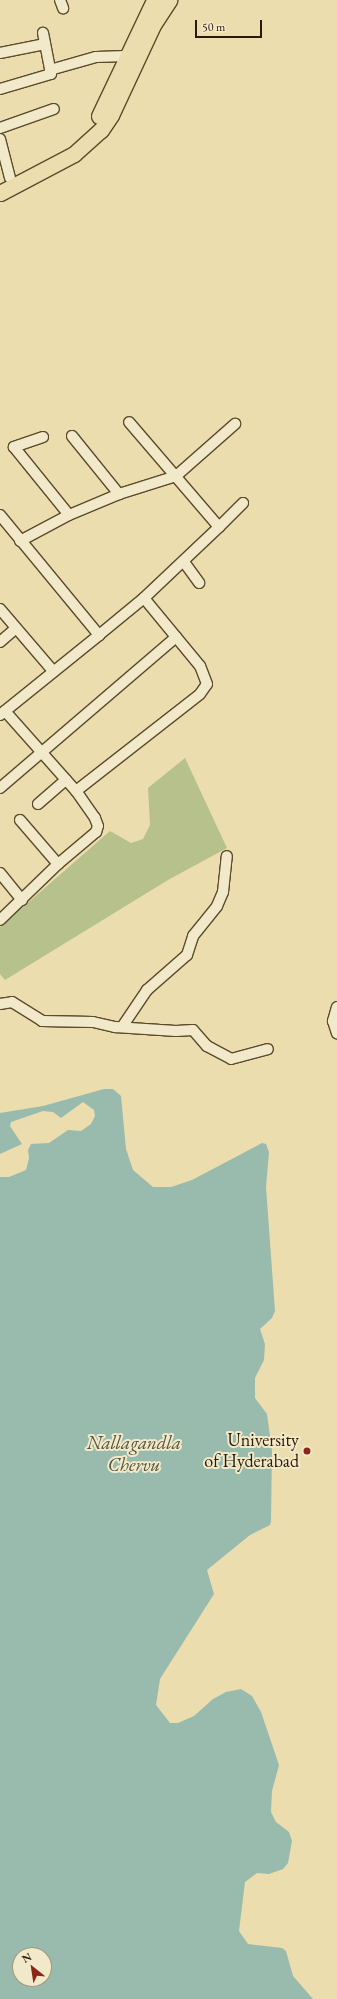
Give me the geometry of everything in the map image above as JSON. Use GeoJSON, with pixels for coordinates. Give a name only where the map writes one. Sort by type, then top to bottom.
{"type":"FeatureCollection","features":[{"type":"Feature","properties":{"kind":"main road"},"geometry":{"type":"LineString","coordinates":[[5,180],[57,154],[82,137],[102,109],[154,0]]}},
{"type":"Feature","properties":{"kind":"main road"},"geometry":{"type":"LineString","coordinates":[[0,193],[74,154],[101,130],[111,115],[153,25],[169,0]]}},
{"type":"Feature","properties":{"kind":"street"},"geometry":{"type":"LineString","coordinates":[[0,90],[51,74],[43,33]]}},
{"type":"Feature","properties":{"kind":"street"},"geometry":{"type":"LineString","coordinates":[[0,53],[45,44]]}},
{"type":"Feature","properties":{"kind":"street"},"geometry":{"type":"LineString","coordinates":[[50,70],[96,57],[126,56]]}},
{"type":"Feature","properties":{"kind":"street"},"geometry":{"type":"LineString","coordinates":[[0,128],[54,109]]}},
{"type":"Feature","properties":{"kind":"street"},"geometry":{"type":"LineString","coordinates":[[0,139],[5,180]]}},
{"type":"Feature","properties":{"kind":"street"},"geometry":{"type":"LineString","coordinates":[[129,422],[176,476],[218,528]]}},
{"type":"Feature","properties":{"kind":"street"},"geometry":{"type":"LineString","coordinates":[[20,541],[68,515],[120,494],[176,476],[235,424]]}},
{"type":"Feature","properties":{"kind":"street"},"geometry":{"type":"LineString","coordinates":[[72,436],[120,494]]}},
{"type":"Feature","properties":{"kind":"street"},"geometry":{"type":"LineString","coordinates":[[44,437],[14,447],[68,515]]}},
{"type":"Feature","properties":{"kind":"street"},"geometry":{"type":"LineString","coordinates":[[0,920],[58,864],[96,832],[98,826],[95,818],[76,791],[42,752],[3,713],[144,598],[184,562],[243,503]]}},
{"type":"Feature","properties":{"kind":"street"},"geometry":{"type":"LineString","coordinates":[[0,515],[20,541],[99,634]]}},
{"type":"Feature","properties":{"kind":"street"},"geometry":{"type":"LineString","coordinates":[[184,562],[199,583]]}},
{"type":"Feature","properties":{"kind":"street"},"geometry":{"type":"LineString","coordinates":[[76,791],[205,687],[207,678],[204,672],[144,598]]}},
{"type":"Feature","properties":{"kind":"street"},"geometry":{"type":"LineString","coordinates":[[0,609],[53,671]]}},
{"type":"Feature","properties":{"kind":"street"},"geometry":{"type":"LineString","coordinates":[[0,642],[16,628]]}},
{"type":"Feature","properties":{"kind":"street"},"geometry":{"type":"LineString","coordinates":[[0,788],[176,637]]}},
{"type":"Feature","properties":{"kind":"street"},"geometry":{"type":"LineString","coordinates":[[38,804],[66,780]]}},
{"type":"Feature","properties":{"kind":"street"},"geometry":{"type":"LineString","coordinates":[[20,820],[58,864]]}},
{"type":"Feature","properties":{"kind":"street"},"geometry":{"type":"LineString","coordinates":[[122,1027],[147,990],[186,955],[193,936],[217,906],[223,892],[227,856]]}},
{"type":"Feature","properties":{"kind":"street"},"geometry":{"type":"LineString","coordinates":[[0,873],[22,900]]}},
{"type":"Feature","properties":{"kind":"street"},"geometry":{"type":"LineString","coordinates":[[0,1004],[12,1002],[42,1021],[93,1022],[122,1027],[194,1030],[207,1046],[231,1060],[268,1049]]}},
{"type":"Feature","properties":{"kind":"street"},"geometry":{"type":"LineString","coordinates":[[337,1007],[333,1021],[337,1033]]}},
{"type":"Feature","properties":{"kind":"green space"},"geometry":{"type":"Polygon","coordinates":[[[185,758],[227,848],[168,880],[5,980],[0,974],[0,927],[110,831],[131,843],[143,839],[150,825],[148,788],[185,758]]]}},
{"type":"Feature","properties":{"kind":"water","name":"Nallagandla Chervu"},"geometry":{"type":"Polygon","coordinates":[[[104,1089],[113,1089],[121,1096],[126,1149],[133,1170],[153,1187],[171,1187],[192,1180],[262,1143],[266,1144],[269,1152],[266,1187],[275,1311],[272,1318],[260,1329],[265,1344],[264,1360],[255,1378],[255,1398],[267,1414],[272,1451],[271,1521],[270,1525],[250,1535],[207,1570],[214,1594],[160,1679],[156,1705],[170,1723],[178,1723],[194,1716],[213,1699],[226,1692],[241,1689],[252,1696],[261,1712],[279,1765],[272,1791],[271,1812],[276,1822],[289,1832],[292,1841],[288,1863],[283,1869],[269,1874],[257,1873],[245,1882],[239,1931],[248,1944],[282,1948],[286,1951],[293,1976],[313,1999],[0,1999],[0,1177],[9,1177],[26,1170],[29,1158],[28,1150],[31,1144],[49,1143],[68,1130],[81,1131],[91,1124],[95,1116],[94,1110],[83,1102],[61,1118],[53,1112],[43,1111],[11,1122],[10,1126],[22,1144],[0,1154],[0,1113],[43,1106],[104,1089]]]}},
{"type":"Feature","properties":{"kind":"place","name":"University of Hyderabad"},"geometry":{"type":"Point","coordinates":[307,1451]}}]}
